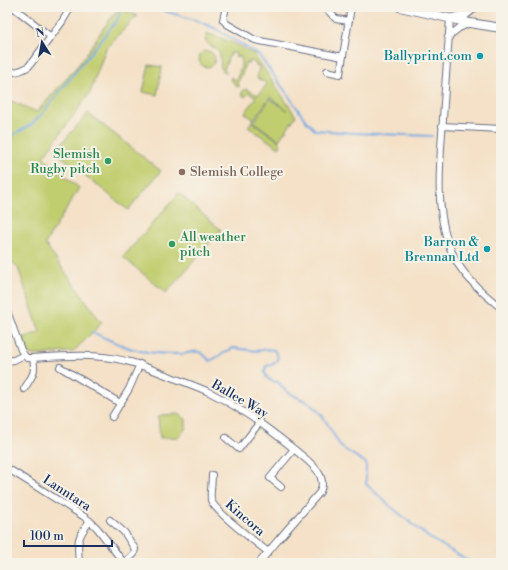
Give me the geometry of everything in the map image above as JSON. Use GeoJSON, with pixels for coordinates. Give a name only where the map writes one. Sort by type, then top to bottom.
{"type":"FeatureCollection","features":[{"type":"Feature","properties":{"kind":"street"},"geometry":{"type":"LineString","coordinates":[[13,7],[51,36]]}},
{"type":"Feature","properties":{"kind":"street"},"geometry":{"type":"LineString","coordinates":[[7,72],[18,72],[27,68],[62,22],[71,7]]}},
{"type":"Feature","properties":{"kind":"street"},"geometry":{"type":"LineString","coordinates":[[226,7],[223,20],[254,40],[343,58]]}},
{"type":"Feature","properties":{"kind":"street"},"geometry":{"type":"LineString","coordinates":[[325,7],[336,19],[348,21]]}},
{"type":"Feature","properties":{"kind":"street"},"geometry":{"type":"LineString","coordinates":[[327,71],[340,74],[351,7]]}},
{"type":"Feature","properties":{"kind":"street"},"geometry":{"type":"LineString","coordinates":[[400,7],[470,23],[501,28]]}},
{"type":"Feature","properties":{"kind":"street"},"geometry":{"type":"LineString","coordinates":[[451,18],[465,15],[475,7]]}},
{"type":"Feature","properties":{"kind":"street"},"geometry":{"type":"LineString","coordinates":[[448,37],[459,28],[470,23],[475,7]]}},
{"type":"Feature","properties":{"kind":"street"},"geometry":{"type":"LineString","coordinates":[[451,18],[448,37],[440,170],[439,200],[442,222],[448,243],[464,274],[476,287],[501,308]]}},
{"type":"Feature","properties":{"kind":"street"},"geometry":{"type":"LineString","coordinates":[[442,126],[501,129]]}},
{"type":"Feature","properties":{"kind":"street"},"geometry":{"type":"LineString","coordinates":[[7,311],[24,355],[14,360],[7,361]]}},
{"type":"Feature","properties":{"kind":"street","name":"Ballee Way"},"geometry":{"type":"LineString","coordinates":[[24,355],[27,358],[63,356],[98,357],[125,360],[140,364],[188,383],[233,405],[260,422],[294,449],[320,473],[322,489],[318,496],[259,563]]}},
{"type":"Feature","properties":{"kind":"street"},"geometry":{"type":"LineString","coordinates":[[24,389],[34,372],[33,358]]}},
{"type":"Feature","properties":{"kind":"street"},"geometry":{"type":"LineString","coordinates":[[112,417],[131,384],[140,364]]}},
{"type":"Feature","properties":{"kind":"street"},"geometry":{"type":"LineString","coordinates":[[60,367],[120,404]]}},
{"type":"Feature","properties":{"kind":"street"},"geometry":{"type":"LineString","coordinates":[[226,438],[239,449],[260,422]]}},
{"type":"Feature","properties":{"kind":"street"},"geometry":{"type":"LineString","coordinates":[[281,487],[270,478],[294,449]]}},
{"type":"Feature","properties":{"kind":"street","name":"Lanntara"},"geometry":{"type":"LineString","coordinates":[[7,468],[90,521],[124,563],[134,554],[135,549],[124,532],[110,520]]}},
{"type":"Feature","properties":{"kind":"street","name":"Kincora"},"geometry":{"type":"LineString","coordinates":[[212,476],[211,496],[213,504],[238,528],[268,552]]}},
{"type":"Feature","properties":{"kind":"street"},"geometry":{"type":"LineString","coordinates":[[79,562],[79,537],[90,521]]}},
{"type":"Feature","properties":{"kind":"green space"},"geometry":{"type":"Polygon","coordinates":[[[119,8],[137,16],[106,48],[90,93],[43,157],[79,188],[45,244],[102,323],[73,352],[34,355],[25,350],[20,339],[40,332],[18,268],[7,257],[7,99],[37,112],[80,63],[119,8]]]}},
{"type":"Feature","properties":{"kind":"green space"},"geometry":{"type":"Polygon","coordinates":[[[206,33],[232,42],[254,54],[296,116],[279,140],[254,122],[270,99],[287,110],[270,97],[252,122],[279,141],[281,146],[279,148],[248,127],[253,119],[245,113],[256,98],[249,93],[245,97],[241,94],[246,89],[258,95],[267,84],[257,78],[259,66],[255,65],[255,62],[250,61],[249,63],[245,63],[242,75],[237,83],[240,86],[237,87],[230,78],[231,77],[235,80],[238,75],[241,66],[241,57],[236,57],[235,53],[230,53],[231,56],[228,57],[224,69],[227,73],[223,71],[220,66],[219,53],[207,44],[205,38],[206,33]]]}},
{"type":"Feature","properties":{"kind":"green space"},"geometry":{"type":"Polygon","coordinates":[[[207,51],[214,56],[215,59],[210,66],[207,67],[200,62],[199,59],[204,52],[207,51]]]}},
{"type":"Feature","properties":{"kind":"green space"},"geometry":{"type":"Polygon","coordinates":[[[149,65],[162,67],[157,95],[143,92],[149,65]]]}},
{"type":"Feature","properties":{"kind":"green space","name":"Slemish Rugby pitch"},"geometry":{"type":"Polygon","coordinates":[[[88,113],[161,171],[128,210],[55,151],[88,113]]]}},
{"type":"Feature","properties":{"kind":"green space","name":"All weather pitch"},"geometry":{"type":"Polygon","coordinates":[[[179,193],[221,230],[166,293],[123,257],[179,193]]]}},
{"type":"Feature","properties":{"kind":"green space"},"geometry":{"type":"Polygon","coordinates":[[[178,414],[186,419],[186,428],[179,437],[160,438],[158,417],[161,415],[178,414]]]}},
{"type":"Feature","properties":{"kind":"waterway"},"geometry":{"type":"LineString","coordinates":[[7,138],[31,125],[41,115],[117,20],[121,8],[126,7]]}},
{"type":"Feature","properties":{"kind":"waterway"},"geometry":{"type":"LineString","coordinates":[[135,7],[158,9],[198,21],[216,29],[259,55],[306,121],[315,130],[432,136]]}},
{"type":"Feature","properties":{"kind":"waterway"},"geometry":{"type":"LineString","coordinates":[[92,332],[137,350],[151,353],[172,354],[198,352],[210,361],[233,348],[258,351],[266,349],[274,350],[278,360],[272,365],[266,366],[265,373],[267,378],[271,381],[278,382],[289,393],[309,403],[322,415],[341,447],[366,463],[366,484],[390,506],[428,537],[472,563]]}},
{"type":"Feature","properties":{"kind":"place","name":"Ballyprint.com"},"geometry":{"type":"Point","coordinates":[480,56]}},
{"type":"Feature","properties":{"kind":"place","name":"Slemish Rugby pitch"},"geometry":{"type":"Point","coordinates":[108,161]}},
{"type":"Feature","properties":{"kind":"place","name":"Slemish College"},"geometry":{"type":"Point","coordinates":[182,172]}},
{"type":"Feature","properties":{"kind":"place","name":"All weather pitch"},"geometry":{"type":"Point","coordinates":[172,244]}},
{"type":"Feature","properties":{"kind":"place","name":"Barron & Brennan Ltd"},"geometry":{"type":"Point","coordinates":[487,249]}}]}
